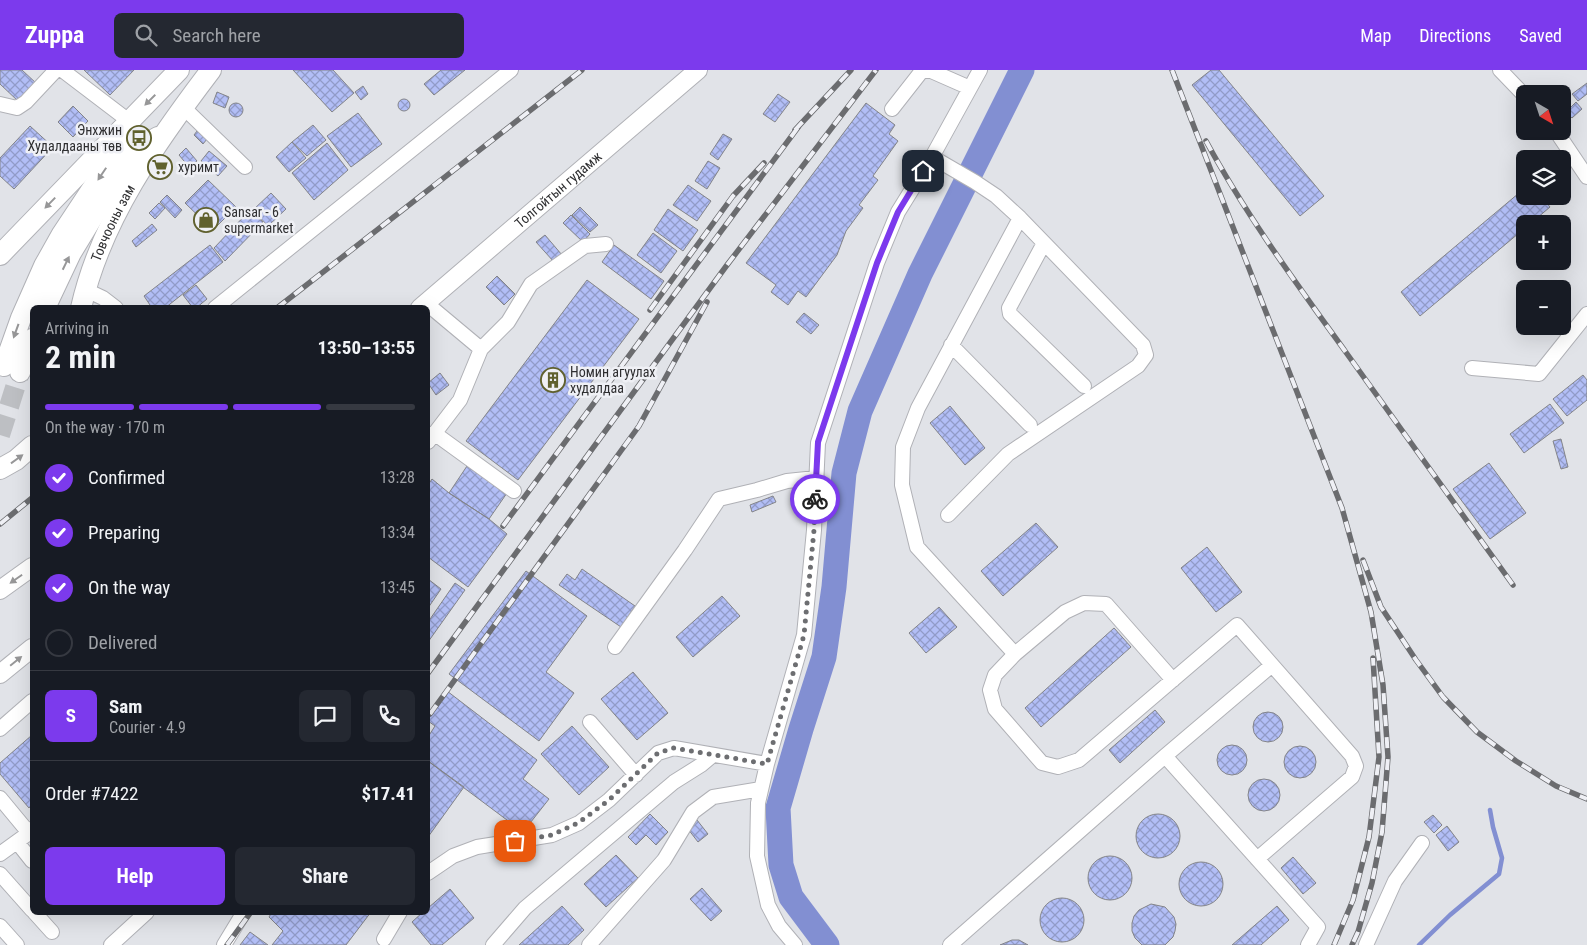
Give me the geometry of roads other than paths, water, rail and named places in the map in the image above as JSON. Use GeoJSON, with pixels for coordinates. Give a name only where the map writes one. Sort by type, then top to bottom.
{"type":"FeatureCollection","features":[{"type":"Feature","properties":{"kind":"highway"},"geometry":{"type":"LineString","coordinates":[[3,247],[179,70]]}},
{"type":"Feature","properties":{"kind":"highway","name":"Товчооны зам"},"geometry":{"type":"LineString","coordinates":[[83,299],[108,232],[124,201],[164,134],[210,70]]}},
{"type":"Feature","properties":{"kind":"highway"},"geometry":{"type":"LineString","coordinates":[[30,342],[12,369],[21,318],[44,266],[62,234],[117,151],[125,125]]}},
{"type":"Feature","properties":{"kind":"highway"},"geometry":{"type":"LineString","coordinates":[[46,305],[71,252],[127,161],[150,140],[164,134]]}},
{"type":"Feature","properties":{"kind":"highway"},"geometry":{"type":"LineString","coordinates":[[0,469],[16,460],[30,448]]}},
{"type":"Feature","properties":{"kind":"main road","name":"Толгойтын гудамж"},"geometry":{"type":"LineString","coordinates":[[423,305],[698,70]]}},
{"type":"Feature","properties":{"kind":"main road"},"geometry":{"type":"LineString","coordinates":[[0,590],[30,568]]}},
{"type":"Feature","properties":{"kind":"main road"},"geometry":{"type":"LineString","coordinates":[[0,674],[30,650]]}},
{"type":"Feature","properties":{"kind":"street"},"geometry":{"type":"LineString","coordinates":[[0,104],[17,108],[26,102],[56,70]]}},
{"type":"Feature","properties":{"kind":"street"},"geometry":{"type":"LineString","coordinates":[[62,70],[125,125]]}},
{"type":"Feature","properties":{"kind":"street"},"geometry":{"type":"LineString","coordinates":[[219,305],[511,70]]}},
{"type":"Feature","properties":{"kind":"street"},"geometry":{"type":"LineString","coordinates":[[892,109],[921,72],[929,70],[970,88]]}},
{"type":"Feature","properties":{"kind":"street"},"geometry":{"type":"LineString","coordinates":[[795,945],[779,926],[768,905],[757,856],[758,803],[767,764],[804,635],[814,530],[818,442],[877,263],[898,212],[932,157],[980,70]]}},
{"type":"Feature","properties":{"kind":"street"},"geometry":{"type":"LineString","coordinates":[[1500,70],[1516,87]]}},
{"type":"Feature","properties":{"kind":"street"},"geometry":{"type":"LineString","coordinates":[[183,107],[246,167]]}},
{"type":"Feature","properties":{"kind":"street"},"geometry":{"type":"LineString","coordinates":[[1564,140],[1582,160],[1587,177]]}},
{"type":"Feature","properties":{"kind":"street"},"geometry":{"type":"LineString","coordinates":[[932,157],[996,196],[1020,218],[1143,345],[1146,355],[1138,366],[1008,454],[948,515]]}},
{"type":"Feature","properties":{"kind":"street"},"geometry":{"type":"LineString","coordinates":[[1015,654],[917,546],[902,486],[903,448],[918,408],[1020,218]]}},
{"type":"Feature","properties":{"kind":"street"},"geometry":{"type":"LineString","coordinates":[[1044,243],[1009,308],[1010,314],[1084,386]]}},
{"type":"Feature","properties":{"kind":"street"},"geometry":{"type":"LineString","coordinates":[[514,491],[431,437],[460,400],[481,349],[508,322],[531,284],[585,246],[606,244]]}},
{"type":"Feature","properties":{"kind":"street"},"geometry":{"type":"LineString","coordinates":[[83,299],[103,298],[112,305]]}},
{"type":"Feature","properties":{"kind":"street"},"geometry":{"type":"LineString","coordinates":[[430,310],[481,349]]}},
{"type":"Feature","properties":{"kind":"street"},"geometry":{"type":"LineString","coordinates":[[1472,368],[1539,374],[1587,314]]}},
{"type":"Feature","properties":{"kind":"street"},"geometry":{"type":"LineString","coordinates":[[951,346],[1030,426]]}},
{"type":"Feature","properties":{"kind":"street"},"geometry":{"type":"LineString","coordinates":[[615,647],[685,550],[719,498],[788,481],[816,478]]}},
{"type":"Feature","properties":{"kind":"street"},"geometry":{"type":"LineString","coordinates":[[1172,680],[1106,604],[1084,603],[1065,612],[1015,654],[994,675],[990,690],[995,709],[1042,763],[1058,767],[1079,760],[1172,680],[1236,624],[1352,756],[1356,766],[1352,776],[1257,859]]}},
{"type":"Feature","properties":{"kind":"street"},"geometry":{"type":"LineString","coordinates":[[950,945],[1165,756],[1272,665]]}},
{"type":"Feature","properties":{"kind":"street"},"geometry":{"type":"LineString","coordinates":[[0,729],[30,703]]}},
{"type":"Feature","properties":{"kind":"street"},"geometry":{"type":"LineString","coordinates":[[590,722],[636,775]]}},
{"type":"Feature","properties":{"kind":"street"},"geometry":{"type":"LineString","coordinates":[[430,872],[453,856],[477,847],[552,835],[578,823],[609,800],[658,753],[674,748],[767,764]]}},
{"type":"Feature","properties":{"kind":"street"},"geometry":{"type":"LineString","coordinates":[[493,945],[525,908],[674,782],[713,755]]}},
{"type":"Feature","properties":{"kind":"street"},"geometry":{"type":"LineString","coordinates":[[1165,756],[1318,927],[1308,945]]}},
{"type":"Feature","properties":{"kind":"street"},"geometry":{"type":"LineString","coordinates":[[588,945],[664,860],[693,812],[713,797],[761,789]]}},
{"type":"Feature","properties":{"kind":"street"},"geometry":{"type":"LineString","coordinates":[[0,798],[30,830]]}},
{"type":"Feature","properties":{"kind":"street"},"geometry":{"type":"LineString","coordinates":[[0,852],[30,832]]}},
{"type":"Feature","properties":{"kind":"street"},"geometry":{"type":"LineString","coordinates":[[16,842],[30,859]]}},
{"type":"Feature","properties":{"kind":"street"},"geometry":{"type":"LineString","coordinates":[[1366,945],[1395,881],[1422,843]]}},
{"type":"Feature","properties":{"kind":"street"},"geometry":{"type":"LineString","coordinates":[[0,874],[30,909]]}},
{"type":"Feature","properties":{"kind":"street"},"geometry":{"type":"LineString","coordinates":[[36,915],[52,932]]}},
{"type":"Feature","properties":{"kind":"street"},"geometry":{"type":"LineString","coordinates":[[111,945],[144,915]]}},
{"type":"Feature","properties":{"kind":"street"},"geometry":{"type":"LineString","coordinates":[[224,945],[242,915]]}},
{"type":"Feature","properties":{"kind":"street"},"geometry":{"type":"LineString","coordinates":[[384,939],[398,915]]}},
{"type":"Feature","properties":{"kind":"street"},"geometry":{"type":"LineString","coordinates":[[0,926],[17,945]]}},
{"type":"Feature","properties":{"kind":"waterway"},"geometry":{"type":"LineString","coordinates":[[827,945],[791,897],[781,865],[778,808],[824,657],[834,587],[844,473],[860,411],[920,274],[1022,70]]}},
{"type":"Feature","properties":{"kind":"waterway"},"geometry":{"type":"LineString","coordinates":[[1419,945],[1450,915],[1499,874],[1502,858],[1490,810]]}},
{"type":"Feature","properties":{"kind":"tunnel"},"geometry":{"type":"LineString","coordinates":[[0,435],[20,372]]}},
{"type":"Feature","properties":{"kind":"railway"},"geometry":{"type":"LineString","coordinates":[[281,305],[582,70]]}},
{"type":"Feature","properties":{"kind":"railway"},"geometry":{"type":"LineString","coordinates":[[795,130],[851,70]]}},
{"type":"Feature","properties":{"kind":"railway"},"geometry":{"type":"LineString","coordinates":[[430,670],[727,265],[876,70]]}},
{"type":"Feature","properties":{"kind":"railway"},"geometry":{"type":"LineString","coordinates":[[1172,70],[1342,508],[1371,612],[1383,685],[1388,757],[1382,832],[1372,883],[1358,932],[1352,945]]}},
{"type":"Feature","properties":{"kind":"railway"},"geometry":{"type":"LineString","coordinates":[[503,526],[799,126]]}},
{"type":"Feature","properties":{"kind":"railway"},"geometry":{"type":"LineString","coordinates":[[1206,141],[1255,222],[1290,274],[1513,585]]}},
{"type":"Feature","properties":{"kind":"railway"},"geometry":{"type":"LineString","coordinates":[[650,310],[733,196],[764,163]]}},
{"type":"Feature","properties":{"kind":"railway"},"geometry":{"type":"LineString","coordinates":[[430,714],[639,426],[707,302]]}},
{"type":"Feature","properties":{"kind":"railway"},"geometry":{"type":"LineString","coordinates":[[0,524],[30,500]]}},
{"type":"Feature","properties":{"kind":"railway"},"geometry":{"type":"LineString","coordinates":[[1363,560],[1381,607],[1443,697],[1477,732],[1516,761],[1556,786],[1587,799]]}},
{"type":"Feature","properties":{"kind":"railway"},"geometry":{"type":"LineString","coordinates":[[1334,945],[1353,900],[1369,837],[1379,757],[1373,658]]}},
{"type":"Feature","properties":{"kind":"railway"},"geometry":{"type":"LineString","coordinates":[[227,945],[249,915]]}},
{"type":"Feature","properties":{"kind":"place","name":"Энхжин Худалдааны төв"},"geometry":{"type":"Point","coordinates":[139,138]}},
{"type":"Feature","properties":{"kind":"place","name":"хуримт"},"geometry":{"type":"Point","coordinates":[160,167]}},
{"type":"Feature","properties":{"kind":"place","name":"Sansar - 6 supermarket"},"geometry":{"type":"Point","coordinates":[206,220]}},
{"type":"Feature","properties":{"kind":"place","name":"Номин агуулах худалдаа"},"geometry":{"type":"Point","coordinates":[553,380]}}]}
